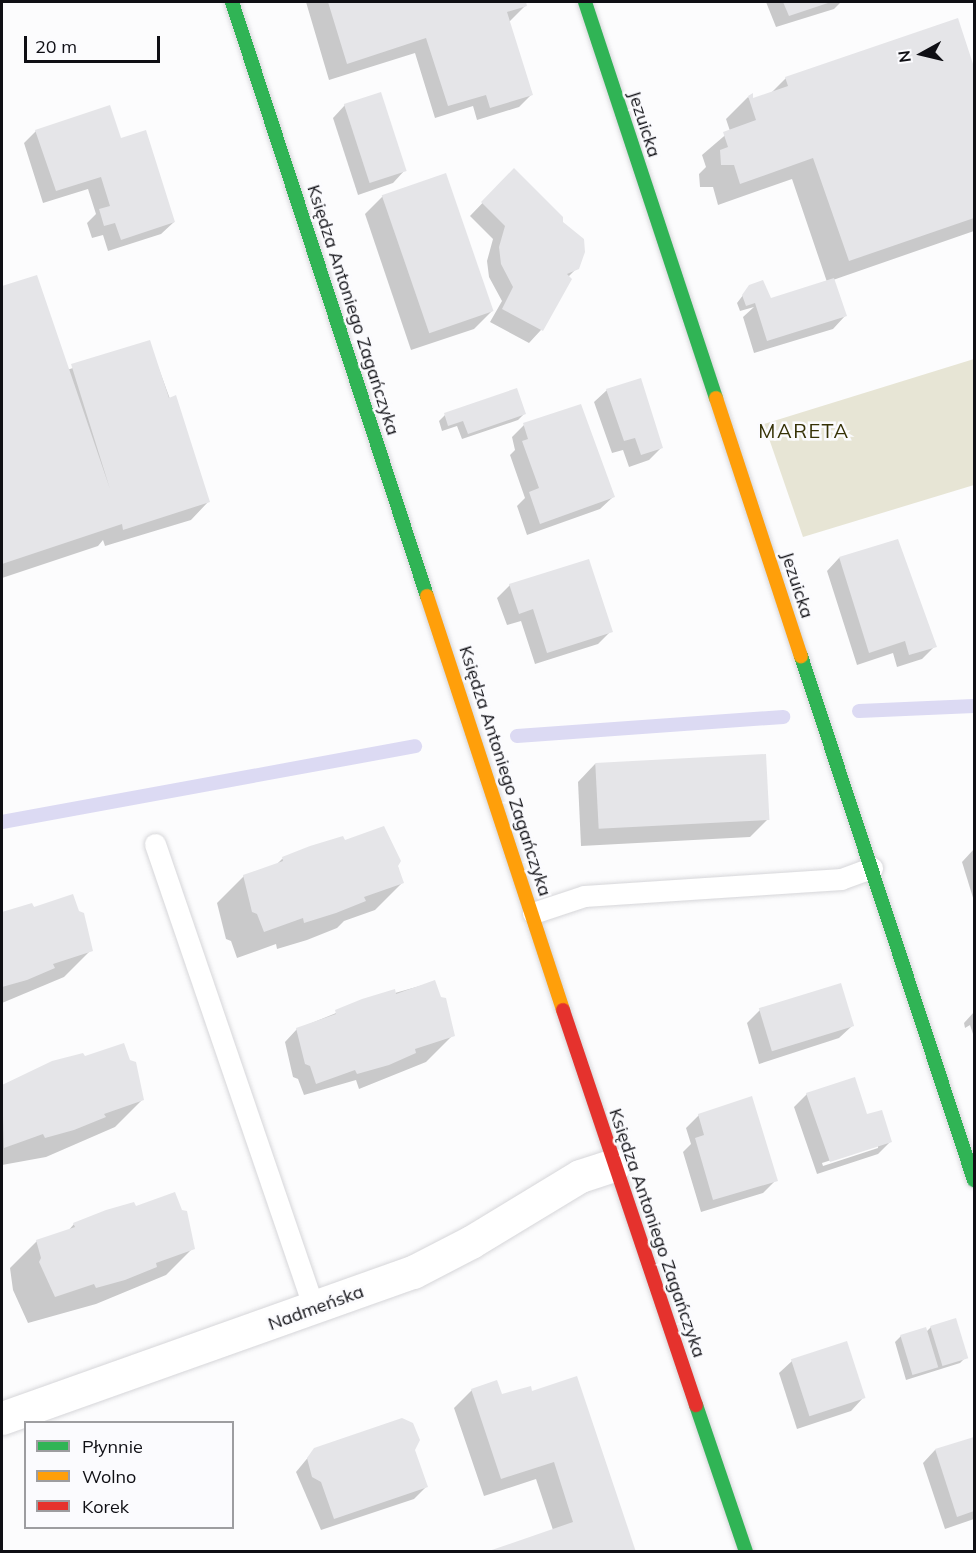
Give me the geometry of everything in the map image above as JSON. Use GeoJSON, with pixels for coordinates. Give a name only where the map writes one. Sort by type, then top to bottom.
{"type":"FeatureCollection","features":[{"type":"Feature","properties":{"kind":"street","name":"Księdza Antoniego Zagańczyka"},"geometry":{"type":"LineString","coordinates":[[232,2],[614,1165],[746,1551]]}},
{"type":"Feature","properties":{"kind":"street","name":"Jezuicka"},"geometry":{"type":"LineString","coordinates":[[585,2],[975,1180]]}},
{"type":"Feature","properties":{"kind":"street","name":"Nadmeńska"},"geometry":{"type":"LineString","coordinates":[[2,1418],[413,1272],[471,1242],[580,1176],[614,1165]]}},
{"type":"Feature","properties":{"kind":"lane"},"geometry":{"type":"LineString","coordinates":[[155,844],[314,1309]]}},
{"type":"Feature","properties":{"kind":"lane"},"geometry":{"type":"LineString","coordinates":[[533,914],[584,896],[841,879],[872,868]]}},
{"type":"Feature","properties":{"kind":"shaded area"},"geometry":{"type":"Polygon","coordinates":[[[974,359],[974,485],[803,537],[764,424],[974,359]]]}},
{"type":"Feature","properties":{"kind":"building"},"geometry":{"type":"Polygon","coordinates":[[[328,2],[526,2],[527,6],[507,12],[533,95],[490,108],[486,95],[448,106],[426,38],[347,64],[328,2]]]}},
{"type":"Feature","properties":{"kind":"building"},"geometry":{"type":"Polygon","coordinates":[[[783,2],[831,2],[789,16],[783,2]]]}},
{"type":"Feature","properties":{"kind":"building"},"geometry":{"type":"Polygon","coordinates":[[[958,18],[974,67],[974,218],[849,261],[813,158],[740,184],[734,165],[721,165],[720,150],[728,147],[723,132],[756,120],[748,96],[753,93],[753,98],[788,86],[785,77],[958,18]]]}},
{"type":"Feature","properties":{"kind":"building"},"geometry":{"type":"Polygon","coordinates":[[[381,92],[407,171],[370,183],[344,104],[381,92]]]}},
{"type":"Feature","properties":{"kind":"building"},"geometry":{"type":"Polygon","coordinates":[[[110,105],[121,138],[146,130],[175,222],[121,240],[115,223],[104,226],[99,209],[110,206],[101,177],[56,191],[35,130],[110,105]]]}},
{"type":"Feature","properties":{"kind":"building"},"geometry":{"type":"Polygon","coordinates":[[[514,168],[563,217],[563,222],[584,239],[585,252],[579,269],[567,274],[572,279],[543,331],[502,309],[513,287],[501,264],[499,247],[505,226],[481,202],[514,168]]]}},
{"type":"Feature","properties":{"kind":"building"},"geometry":{"type":"Polygon","coordinates":[[[446,173],[494,311],[429,333],[382,195],[446,173]]]}},
{"type":"Feature","properties":{"kind":"building"},"geometry":{"type":"Polygon","coordinates":[[[37,275],[110,489],[71,364],[150,340],[169,398],[176,395],[210,502],[123,530],[122,524],[2,564],[2,286],[37,275]]]}},
{"type":"Feature","properties":{"kind":"building"},"geometry":{"type":"Polygon","coordinates":[[[834,278],[847,316],[767,341],[755,303],[746,306],[742,295],[749,285],[763,280],[771,298],[834,278]]]}},
{"type":"Feature","properties":{"kind":"building"},"geometry":{"type":"Polygon","coordinates":[[[641,378],[663,448],[641,455],[635,438],[624,441],[606,389],[641,378]]]}},
{"type":"Feature","properties":{"kind":"building"},"geometry":{"type":"Polygon","coordinates":[[[517,388],[526,414],[468,434],[463,421],[448,426],[444,413],[517,388]]]}},
{"type":"Feature","properties":{"kind":"building"},"geometry":{"type":"Polygon","coordinates":[[[581,404],[615,497],[540,524],[529,492],[539,488],[522,441],[528,439],[523,423],[581,404]]]}},
{"type":"Feature","properties":{"kind":"building"},"geometry":{"type":"Polygon","coordinates":[[[898,539],[937,647],[909,655],[905,641],[869,653],[839,557],[898,539]]]}},
{"type":"Feature","properties":{"kind":"building"},"geometry":{"type":"Polygon","coordinates":[[[589,559],[613,632],[547,653],[533,609],[519,614],[509,584],[589,559]]]}},
{"type":"Feature","properties":{"kind":"building"},"geometry":{"type":"Polygon","coordinates":[[[766,754],[769,820],[599,829],[595,763],[766,754]]]}},
{"type":"Feature","properties":{"kind":"building"},"geometry":{"type":"Polygon","coordinates":[[[384,826],[401,861],[398,866],[404,883],[364,897],[366,901],[336,913],[304,923],[303,918],[264,932],[257,914],[252,912],[243,875],[283,861],[282,857],[310,846],[343,836],[345,840],[384,826]]]}},
{"type":"Feature","properties":{"kind":"building"},"geometry":{"type":"Polygon","coordinates":[[[73,894],[79,911],[84,913],[93,951],[53,964],[55,968],[27,980],[2,987],[2,912],[32,903],[34,907],[73,894]]]}},
{"type":"Feature","properties":{"kind":"building"},"geometry":{"type":"Polygon","coordinates":[[[435,980],[441,997],[446,998],[455,1036],[415,1049],[416,1053],[389,1065],[357,1074],[355,1070],[316,1084],[310,1066],[305,1064],[296,1028],[336,1014],[335,1010],[362,999],[395,989],[396,994],[435,980]]]}},
{"type":"Feature","properties":{"kind":"building"},"geometry":{"type":"Polygon","coordinates":[[[841,983],[854,1026],[772,1051],[759,1008],[841,983]]]}},
{"type":"Feature","properties":{"kind":"building"},"geometry":{"type":"Polygon","coordinates":[[[124,1043],[130,1060],[136,1062],[144,1100],[104,1114],[106,1117],[74,1130],[45,1138],[43,1134],[4,1148],[2,1085],[52,1061],[83,1053],[85,1056],[124,1043]]]}},
{"type":"Feature","properties":{"kind":"building"},"geometry":{"type":"Polygon","coordinates":[[[855,1077],[867,1114],[882,1110],[892,1142],[830,1162],[806,1093],[855,1077]]]}},
{"type":"Feature","properties":{"kind":"building"},"geometry":{"type":"Polygon","coordinates":[[[752,1096],[778,1181],[713,1200],[695,1138],[704,1135],[698,1114],[752,1096]]]}},
{"type":"Feature","properties":{"kind":"building"},"geometry":{"type":"Polygon","coordinates":[[[175,1192],[182,1210],[187,1211],[195,1249],[156,1263],[157,1267],[125,1280],[96,1288],[94,1284],[55,1297],[39,1262],[41,1258],[36,1240],[75,1227],[73,1223],[106,1210],[134,1202],[136,1206],[175,1192]]]}},
{"type":"Feature","properties":{"kind":"building"},"geometry":{"type":"Polygon","coordinates":[[[956,1318],[968,1358],[942,1366],[930,1326],[956,1318]]]}},
{"type":"Feature","properties":{"kind":"building"},"geometry":{"type":"Polygon","coordinates":[[[926,1327],[938,1367],[912,1375],[900,1335],[926,1327]]]}},
{"type":"Feature","properties":{"kind":"building"},"geometry":{"type":"Polygon","coordinates":[[[847,1341],[866,1398],[809,1416],[791,1359],[847,1341]]]}},
{"type":"Feature","properties":{"kind":"building"},"geometry":{"type":"Polygon","coordinates":[[[577,1376],[636,1552],[486,1552],[573,1522],[554,1462],[501,1479],[471,1389],[497,1380],[502,1394],[531,1386],[532,1391],[577,1376]]]}},
{"type":"Feature","properties":{"kind":"building"},"geometry":{"type":"Polygon","coordinates":[[[402,1418],[413,1423],[420,1440],[415,1450],[428,1487],[334,1519],[321,1482],[312,1477],[307,1458],[314,1448],[402,1418]]]}},
{"type":"Feature","properties":{"kind":"building"},"geometry":{"type":"Polygon","coordinates":[[[974,1437],[974,1511],[957,1517],[935,1449],[974,1437]]]}},
{"type":"Feature","properties":{"kind":"waterway"},"geometry":{"type":"LineString","coordinates":[[859,711],[974,706]]}},
{"type":"Feature","properties":{"kind":"waterway"},"geometry":{"type":"LineString","coordinates":[[517,736],[783,717]]}},
{"type":"Feature","properties":{"kind":"waterway"},"geometry":{"type":"LineString","coordinates":[[2,822],[415,746]]}},
{"type":"Feature","properties":{"kind":"traffic: fast"},"geometry":{"type":"LineString","coordinates":[[232,2],[427,596]]}},
{"type":"Feature","properties":{"kind":"traffic: fast"},"geometry":{"type":"LineString","coordinates":[[585,2],[716,398]]}},
{"type":"Feature","properties":{"kind":"traffic: fast"},"geometry":{"type":"LineString","coordinates":[[801,656],[974,1180]]}},
{"type":"Feature","properties":{"kind":"traffic: fast"},"geometry":{"type":"LineString","coordinates":[[696,1405],[746,1552]]}},
{"type":"Feature","properties":{"kind":"traffic: slow"},"geometry":{"type":"LineString","coordinates":[[716,398],[801,656]]}},
{"type":"Feature","properties":{"kind":"traffic: slow"},"geometry":{"type":"LineString","coordinates":[[427,596],[563,1010]]}},
{"type":"Feature","properties":{"kind":"traffic: jam"},"geometry":{"type":"LineString","coordinates":[[563,1010],[696,1405]]}},
{"type":"Feature","properties":{"kind":"district","name":"MARETA"},"geometry":{"type":"Point","coordinates":[804,430]}}]}
